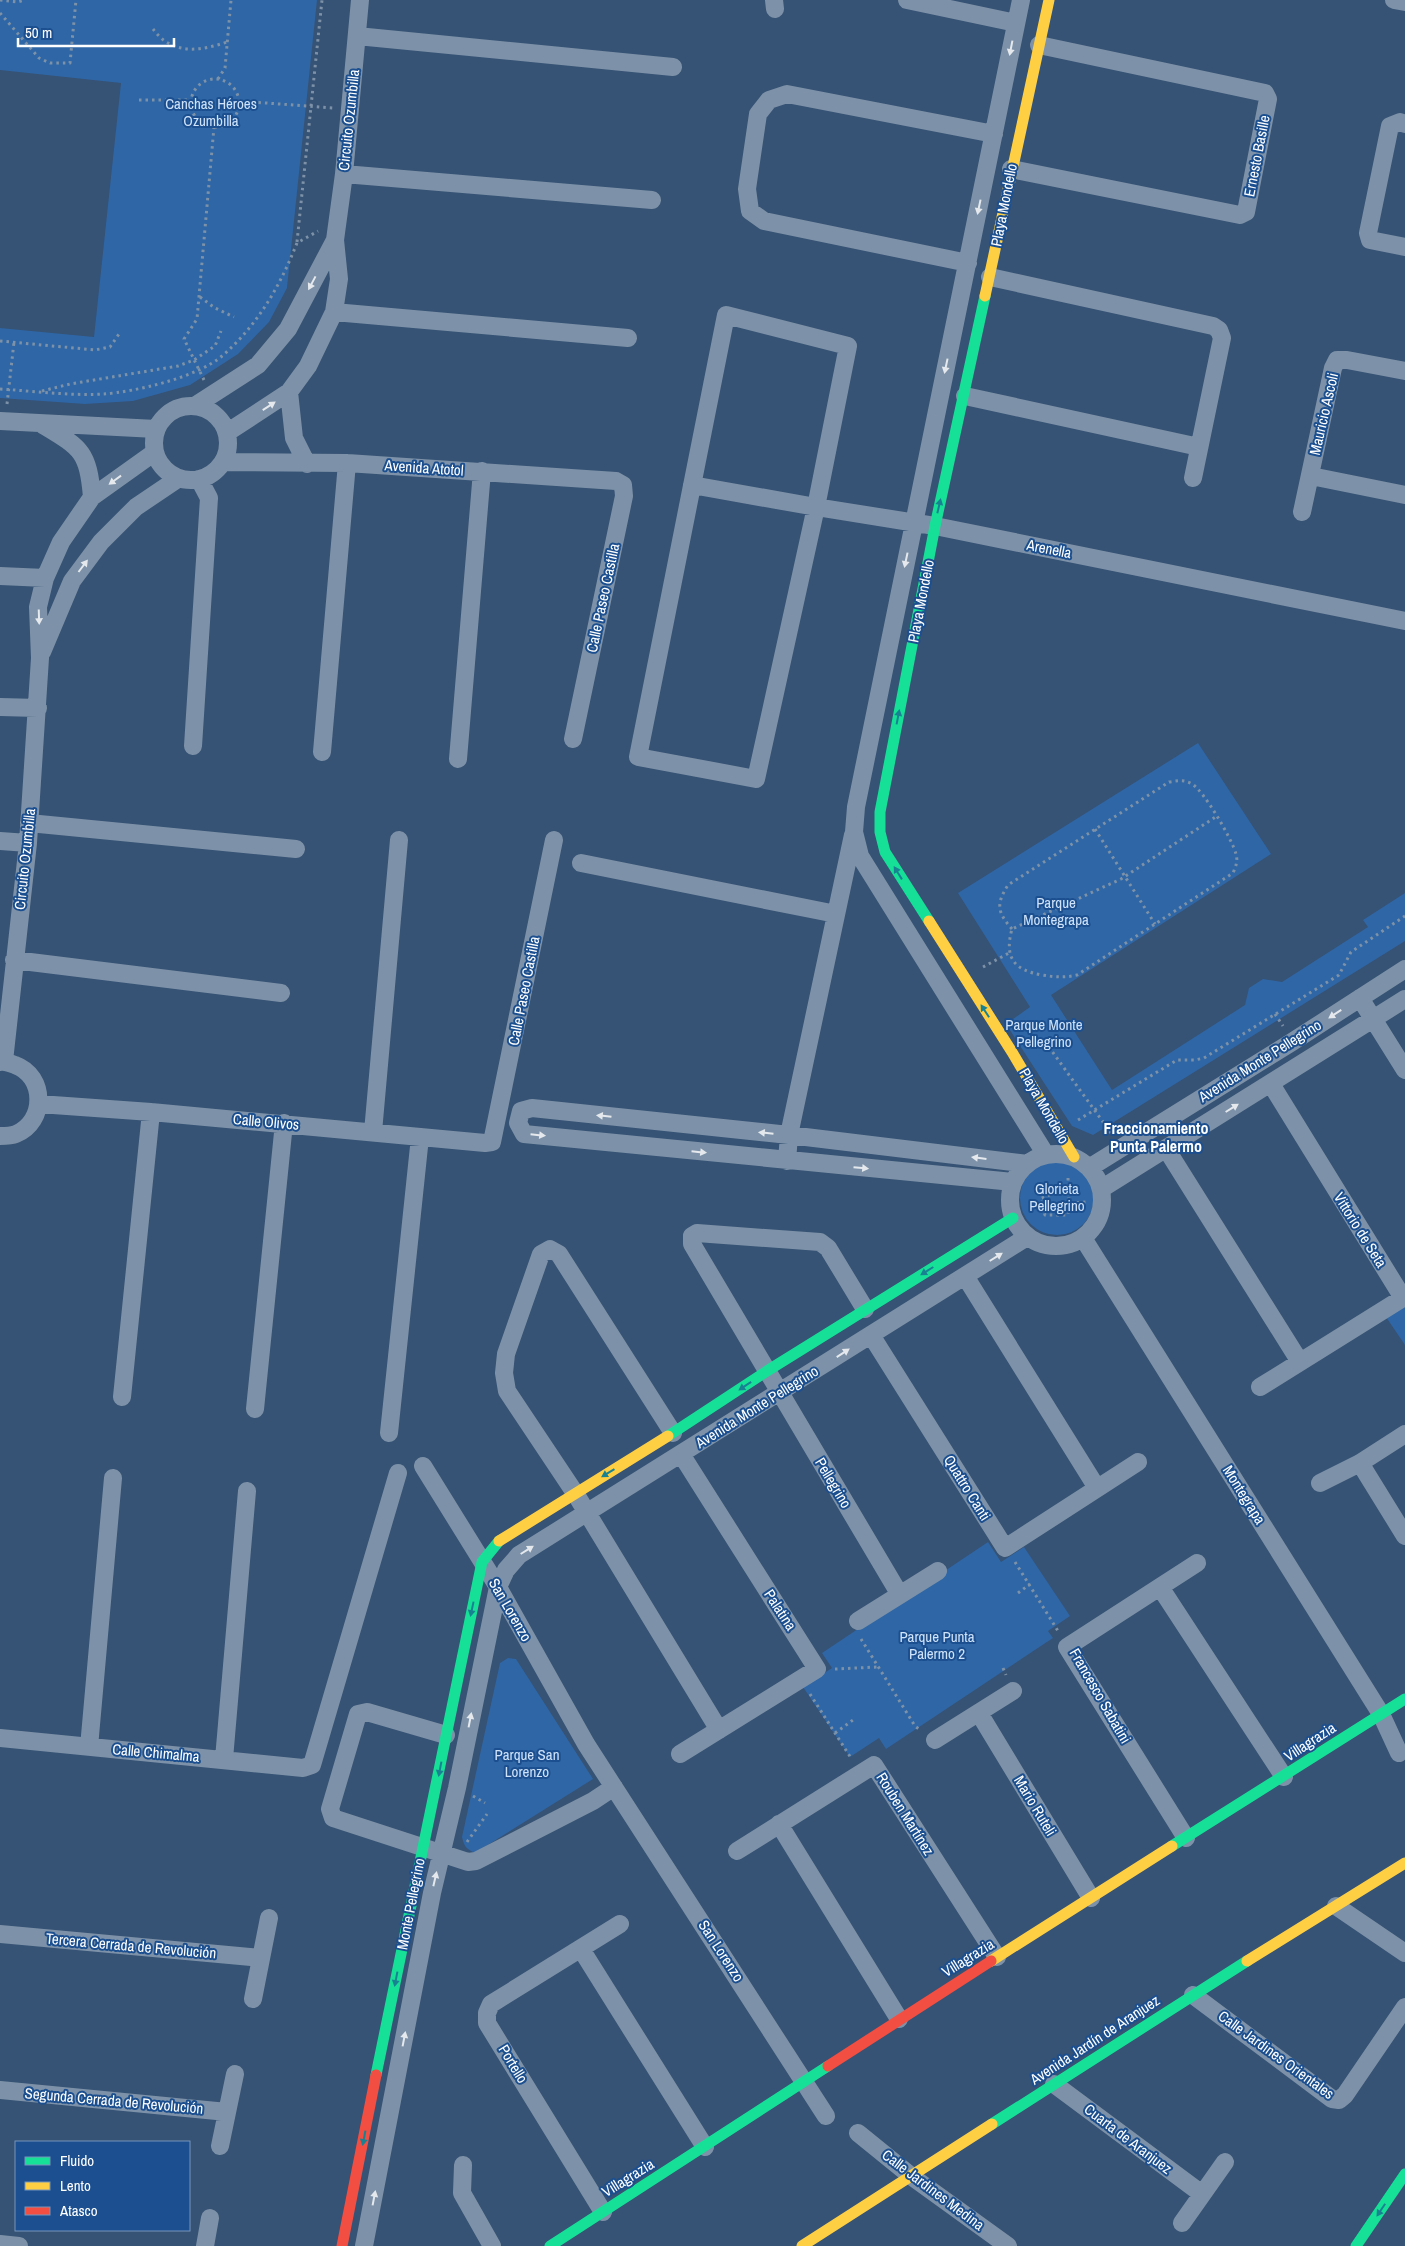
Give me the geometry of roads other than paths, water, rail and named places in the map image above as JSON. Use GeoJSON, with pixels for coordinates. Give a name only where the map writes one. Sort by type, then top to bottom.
{"type":"FeatureCollection","features":[{"type":"Feature","properties":{"kind":"street","name":"Circuito Ozumbilla"},"geometry":{"type":"LineString","coordinates":[[228,432],[289,392],[308,366],[334,312],[339,279],[335,240],[351,110],[360,0]]}},
{"type":"Feature","properties":{"kind":"street"},"geometry":{"type":"LineString","coordinates":[[907,0],[1016,24]]}},
{"type":"Feature","properties":{"kind":"street","name":"Playa Mondello"},"geometry":{"type":"LineString","coordinates":[[1021,0],[856,808],[854,832],[860,856],[1046,1155]]}},
{"type":"Feature","properties":{"kind":"street","name":"Playa Mondello"},"geometry":{"type":"LineString","coordinates":[[1049,0],[1011,168],[990,277],[935,526],[880,812],[880,832],[885,852],[1012,1052],[1058,1132],[1080,1161]]}},
{"type":"Feature","properties":{"kind":"street"},"geometry":{"type":"LineString","coordinates":[[1394,0],[1405,2]]}},
{"type":"Feature","properties":{"kind":"street"},"geometry":{"type":"LineString","coordinates":[[357,36],[673,67]]}},
{"type":"Feature","properties":{"kind":"street","name":"Ernesto Basille"},"geometry":{"type":"LineString","coordinates":[[1011,168],[1240,214],[1246,212],[1268,99],[1265,93],[1039,45]]}},
{"type":"Feature","properties":{"kind":"street"},"geometry":{"type":"LineString","coordinates":[[968,263],[764,221],[750,211],[747,189],[758,114],[769,100],[787,94],[994,134]]}},
{"type":"Feature","properties":{"kind":"street"},"geometry":{"type":"LineString","coordinates":[[1405,124],[1400,122],[1390,126],[1368,233],[1370,240],[1405,247]]}},
{"type":"Feature","properties":{"kind":"street"},"geometry":{"type":"LineString","coordinates":[[344,174],[652,200]]}},
{"type":"Feature","properties":{"kind":"street","name":"Circuito Ozumbilla"},"geometry":{"type":"LineString","coordinates":[[196,405],[258,365],[288,329],[335,240]]}},
{"type":"Feature","properties":{"kind":"street"},"geometry":{"type":"LineString","coordinates":[[990,277],[1214,326],[1219,330],[1222,338],[1194,478]]}},
{"type":"Feature","properties":{"kind":"street"},"geometry":{"type":"LineString","coordinates":[[334,312],[628,338]]}},
{"type":"Feature","properties":{"kind":"street"},"geometry":{"type":"LineString","coordinates":[[726,315],[848,346],[816,507],[756,779],[638,757],[726,315]]}},
{"type":"Feature","properties":{"kind":"street","name":"Mauricio Ascoli"},"geometry":{"type":"LineString","coordinates":[[1302,512],[1337,360],[1347,360],[1405,371]]}},
{"type":"Feature","properties":{"kind":"street"},"geometry":{"type":"LineString","coordinates":[[289,392],[294,438],[307,464]]}},
{"type":"Feature","properties":{"kind":"street"},"geometry":{"type":"LineString","coordinates":[[964,396],[1199,447]]}},
{"type":"Feature","properties":{"kind":"street"},"geometry":{"type":"LineString","coordinates":[[196,405],[216,414],[228,432],[229,448],[224,462],[213,474],[200,479],[189,480],[180,478],[163,468],[154,452],[156,429],[165,415],[179,407],[196,405]]}},
{"type":"Feature","properties":{"kind":"street"},"geometry":{"type":"LineString","coordinates":[[2,421],[156,429]]}},
{"type":"Feature","properties":{"kind":"street"},"geometry":{"type":"LineString","coordinates":[[40,423],[75,444],[86,460],[92,497]]}},
{"type":"Feature","properties":{"kind":"street","name":"Circuito Ozumbilla"},"geometry":{"type":"LineString","coordinates":[[2,1061],[6,978],[14,960],[28,843],[38,708],[40,658],[38,607],[45,578],[61,542],[92,497],[154,452]]}},
{"type":"Feature","properties":{"kind":"street","name":"Avenida Atotol"},"geometry":{"type":"LineString","coordinates":[[224,462],[347,463],[616,481],[622,485]]}},
{"type":"Feature","properties":{"kind":"street"},"geometry":{"type":"LineString","coordinates":[[322,752],[347,463]]}},
{"type":"Feature","properties":{"kind":"street"},"geometry":{"type":"LineString","coordinates":[[458,759],[482,471]]}},
{"type":"Feature","properties":{"kind":"street","name":"Mauricio Ascoli"},"geometry":{"type":"LineString","coordinates":[[1310,476],[1405,495]]}},
{"type":"Feature","properties":{"kind":"street","name":"Circuito Ozumbilla"},"geometry":{"type":"LineString","coordinates":[[40,658],[72,581],[101,542],[136,507],[180,478]]}},
{"type":"Feature","properties":{"kind":"street"},"geometry":{"type":"LineString","coordinates":[[193,746],[209,498],[200,479]]}},
{"type":"Feature","properties":{"kind":"street","name":"Arenella"},"geometry":{"type":"LineString","coordinates":[[692,484],[816,507],[935,526],[1405,621]]}},
{"type":"Feature","properties":{"kind":"street","name":"Calle Paseo Castilla"},"geometry":{"type":"LineString","coordinates":[[573,739],[624,496],[622,485]]}},
{"type":"Feature","properties":{"kind":"street"},"geometry":{"type":"LineString","coordinates":[[0,576],[45,578]]}},
{"type":"Feature","properties":{"kind":"street"},"geometry":{"type":"LineString","coordinates":[[0,707],[38,708]]}},
{"type":"Feature","properties":{"kind":"street"},"geometry":{"type":"LineString","coordinates":[[29,823],[296,849]]}},
{"type":"Feature","properties":{"kind":"street"},"geometry":{"type":"LineString","coordinates":[[787,1160],[789,1135],[854,832]]}},
{"type":"Feature","properties":{"kind":"street"},"geometry":{"type":"LineString","coordinates":[[373,1132],[399,840]]}},
{"type":"Feature","properties":{"kind":"street","name":"Calle Paseo Castilla"},"geometry":{"type":"LineString","coordinates":[[492,1142],[554,840]]}},
{"type":"Feature","properties":{"kind":"street"},"geometry":{"type":"LineString","coordinates":[[0,841],[28,843]]}},
{"type":"Feature","properties":{"kind":"street"},"geometry":{"type":"LineString","coordinates":[[581,863],[836,914]]}},
{"type":"Feature","properties":{"kind":"street"},"geometry":{"type":"LineString","coordinates":[[14,960],[282,993]]}},
{"type":"Feature","properties":{"kind":"street"},"geometry":{"type":"LineString","coordinates":[[934,975],[954,962]]}},
{"type":"Feature","properties":{"kind":"street","name":"Avenida Monte Pellegrino"},"geometry":{"type":"LineString","coordinates":[[1080,1161],[1122,1148],[1405,969]]}},
{"type":"Feature","properties":{"kind":"street"},"geometry":{"type":"LineString","coordinates":[[1360,998],[1405,1070]]}},
{"type":"Feature","properties":{"kind":"street","name":"Avenida Monte Pellegrino"},"geometry":{"type":"LineString","coordinates":[[1102,1195],[1167,1150],[1405,999]]}},
{"type":"Feature","properties":{"kind":"street"},"geometry":{"type":"LineString","coordinates":[[0,1136],[15,1135],[32,1123],[39,1104],[36,1084],[23,1068],[2,1061]]}},
{"type":"Feature","properties":{"kind":"street","name":"Vittorio de Seta"},"geometry":{"type":"LineString","coordinates":[[1260,1387],[1403,1298],[1270,1084]]}},
{"type":"Feature","properties":{"kind":"street","name":"Calle Olivos"},"geometry":{"type":"LineString","coordinates":[[39,1104],[151,1112],[485,1143],[492,1142]]}},
{"type":"Feature","properties":{"kind":"street"},"geometry":{"type":"LineString","coordinates":[[1013,1182],[524,1134],[518,1123],[522,1111],[532,1108],[789,1135],[1028,1164]]}},
{"type":"Feature","properties":{"kind":"street"},"geometry":{"type":"LineString","coordinates":[[122,1397],[151,1112]]}},
{"type":"Feature","properties":{"kind":"street"},"geometry":{"type":"LineString","coordinates":[[255,1409],[284,1124]]}},
{"type":"Feature","properties":{"kind":"street"},"geometry":{"type":"LineString","coordinates":[[389,1433],[420,1137]]}},
{"type":"Feature","properties":{"kind":"street"},"geometry":{"type":"LineString","coordinates":[[1167,1150],[1300,1362]]}},
{"type":"Feature","properties":{"kind":"street"},"geometry":{"type":"LineString","coordinates":[[1046,1155],[1080,1161],[1102,1195],[1100,1216],[1093,1228],[1083,1238],[1065,1246],[1045,1245],[1027,1237],[1013,1218],[1010,1200],[1013,1182],[1028,1164],[1046,1155]]}},
{"type":"Feature","properties":{"kind":"street","name":"Avenida Monte Pellegrino"},"geometry":{"type":"LineString","coordinates":[[482,1562],[501,1538],[673,1433],[864,1309],[1013,1218]]}},
{"type":"Feature","properties":{"kind":"street","name":"Pellegrino"},"geometry":{"type":"LineString","coordinates":[[864,1309],[828,1248],[820,1242],[697,1233],[692,1236],[692,1244],[900,1595]]}},
{"type":"Feature","properties":{"kind":"street","name":"Avenida Monte Pellegrino"},"geometry":{"type":"LineString","coordinates":[[498,1587],[506,1570],[519,1555],[1027,1237]]}},
{"type":"Feature","properties":{"kind":"street","name":"Montegrapa"},"geometry":{"type":"LineString","coordinates":[[1083,1238],[1381,1714],[1399,1754]]}},
{"type":"Feature","properties":{"kind":"street"},"geometry":{"type":"LineString","coordinates":[[673,1433],[559,1254],[550,1250],[541,1254],[506,1354],[504,1373],[507,1391],[575,1493],[719,1730],[680,1754]]}},
{"type":"Feature","properties":{"kind":"street"},"geometry":{"type":"LineString","coordinates":[[964,1276],[1097,1488],[1138,1462]]}},
{"type":"Feature","properties":{"kind":"street","name":"Quattro Canti"},"geometry":{"type":"LineString","coordinates":[[871,1335],[1005,1548],[1097,1488]]}},
{"type":"Feature","properties":{"kind":"street"},"geometry":{"type":"LineString","coordinates":[[1320,1483],[1360,1463],[1405,1434]]}},
{"type":"Feature","properties":{"kind":"street","name":"Palatina"},"geometry":{"type":"LineString","coordinates":[[680,1454],[817,1669],[719,1730]]}},
{"type":"Feature","properties":{"kind":"street"},"geometry":{"type":"LineString","coordinates":[[1360,1463],[1405,1536]]}},
{"type":"Feature","properties":{"kind":"street","name":"San Lorenzo"},"geometry":{"type":"LineString","coordinates":[[423,1466],[498,1587],[586,1744],[826,2116]]}},
{"type":"Feature","properties":{"kind":"street","name":"Calle Chimalma"},"geometry":{"type":"LineString","coordinates":[[0,1738],[303,1768],[312,1765],[398,1473]]}},
{"type":"Feature","properties":{"kind":"street"},"geometry":{"type":"LineString","coordinates":[[89,1747],[112,1478]]}},
{"type":"Feature","properties":{"kind":"street"},"geometry":{"type":"LineString","coordinates":[[224,1759],[247,1491]]}},
{"type":"Feature","properties":{"kind":"street","name":"Monte Pellegrino"},"geometry":{"type":"LineString","coordinates":[[342,2246],[482,1562]]}},
{"type":"Feature","properties":{"kind":"street","name":"Francesco Sabatini"},"geometry":{"type":"LineString","coordinates":[[1186,1838],[1067,1647],[1197,1563]]}},
{"type":"Feature","properties":{"kind":"street"},"geometry":{"type":"LineString","coordinates":[[858,1621],[938,1571]]}},
{"type":"Feature","properties":{"kind":"street","name":"Monte Pellegrino"},"geometry":{"type":"LineString","coordinates":[[364,2246],[441,1854],[457,1788],[498,1587]]}},
{"type":"Feature","properties":{"kind":"street"},"geometry":{"type":"LineString","coordinates":[[1160,1587],[1284,1777]]}},
{"type":"Feature","properties":{"kind":"street"},"geometry":{"type":"LineString","coordinates":[[935,1740],[1013,1691]]}},
{"type":"Feature","properties":{"kind":"street","name":"Villagrazia"},"geometry":{"type":"LineString","coordinates":[[550,2246],[705,2147],[899,2019],[1405,1699]]}},
{"type":"Feature","properties":{"kind":"street"},"geometry":{"type":"LineString","coordinates":[[446,1735],[367,1712],[358,1714],[330,1809],[333,1818],[468,1862],[476,1861],[593,1801],[614,1787]]}},
{"type":"Feature","properties":{"kind":"street","name":"Mario Ruteli"},"geometry":{"type":"LineString","coordinates":[[979,1713],[1092,1898]]}},
{"type":"Feature","properties":{"kind":"street","name":"Rouben Martínez"},"geometry":{"type":"LineString","coordinates":[[737,1851],[874,1765],[997,1957]]}},
{"type":"Feature","properties":{"kind":"street"},"geometry":{"type":"LineString","coordinates":[[779,1824],[899,2019]]}},
{"type":"Feature","properties":{"kind":"street","name":"Avenida Jardín de Aranjuez"},"geometry":{"type":"LineString","coordinates":[[802,2246],[1193,1995],[1405,1863]]}},
{"type":"Feature","properties":{"kind":"street"},"geometry":{"type":"LineString","coordinates":[[1336,1906],[1405,1952]]}},
{"type":"Feature","properties":{"kind":"street"},"geometry":{"type":"LineString","coordinates":[[253,1999],[269,1918]]}},
{"type":"Feature","properties":{"kind":"street","name":"Portello"},"geometry":{"type":"LineString","coordinates":[[603,2212],[487,2023],[487,2013],[491,2004],[620,1924]]}},
{"type":"Feature","properties":{"kind":"street","name":"Tercera Cerrada de Revolución"},"geometry":{"type":"LineString","coordinates":[[0,1934],[261,1958]]}},
{"type":"Feature","properties":{"kind":"street"},"geometry":{"type":"LineString","coordinates":[[580,1949],[705,2147]]}},
{"type":"Feature","properties":{"kind":"street","name":"Calle Jardines Orientales"},"geometry":{"type":"LineString","coordinates":[[1193,1995],[1332,2098],[1339,2100],[1345,2095],[1405,2007]]}},
{"type":"Feature","properties":{"kind":"street"},"geometry":{"type":"LineString","coordinates":[[220,2146],[235,2074]]}},
{"type":"Feature","properties":{"kind":"street","name":"Cuarta de Aranjuez"},"geometry":{"type":"LineString","coordinates":[[1054,2084],[1202,2194]]}},
{"type":"Feature","properties":{"kind":"street","name":"Segunda Cerrada de Revolución"},"geometry":{"type":"LineString","coordinates":[[0,2090],[227,2112]]}},
{"type":"Feature","properties":{"kind":"street","name":"Calle Jardines Medina"},"geometry":{"type":"LineString","coordinates":[[858,2133],[911,2176],[1008,2246]]}},
{"type":"Feature","properties":{"kind":"street"},"geometry":{"type":"LineString","coordinates":[[1182,2223],[1225,2162]]}},
{"type":"Feature","properties":{"kind":"street"},"geometry":{"type":"LineString","coordinates":[[463,2165],[462,2193],[492,2246]]}},
{"type":"Feature","properties":{"kind":"street"},"geometry":{"type":"LineString","coordinates":[[1356,2246],[1405,2174]]}},
{"type":"Feature","properties":{"kind":"street"},"geometry":{"type":"LineString","coordinates":[[205,2246],[210,2218]]}},
{"type":"Feature","properties":{"kind":"street"},"geometry":{"type":"LineString","coordinates":[[0,2244],[19,2246]]}},
{"type":"Feature","properties":{"kind":"district","name":"Fraccionamiento Punta Palermo"},"geometry":{"type":"Point","coordinates":[1156,1137]}},
{"type":"Feature","properties":{"kind":"park label","name":"Canchas Héroes Ozumbilla"},"geometry":{"type":"Point","coordinates":[211,112]}},
{"type":"Feature","properties":{"kind":"park label","name":"Parque Montegrapa"},"geometry":{"type":"Point","coordinates":[1056,912]}},
{"type":"Feature","properties":{"kind":"park label","name":"Parque Monte Pellegrino"},"geometry":{"type":"Point","coordinates":[1044,1034]}},
{"type":"Feature","properties":{"kind":"park label","name":"Glorieta Pellegrino"},"geometry":{"type":"Point","coordinates":[1057,1198]}},
{"type":"Feature","properties":{"kind":"park label","name":"Parque Punta Palermo 2"},"geometry":{"type":"Point","coordinates":[937,1646]}},
{"type":"Feature","properties":{"kind":"park label","name":"Parque San Lorenzo"},"geometry":{"type":"Point","coordinates":[527,1764]}}]}
